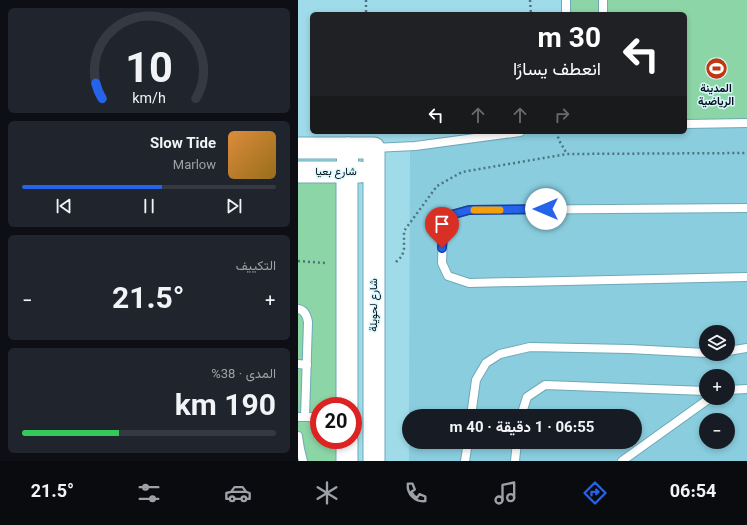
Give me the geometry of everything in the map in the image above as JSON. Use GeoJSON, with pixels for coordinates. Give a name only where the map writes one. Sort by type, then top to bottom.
{"type":"FeatureCollection","features":[{"type":"Feature","properties":{"kind":"street"},"geometry":{"type":"LineString","coordinates":[[298,148],[374,148]]}},
{"type":"Feature","properties":{"kind":"street"},"geometry":{"type":"LineString","coordinates":[[344,397],[348,148]]}},
{"type":"Feature","properties":{"kind":"street","name":"شارع لحويلة"},"geometry":{"type":"LineString","coordinates":[[374,148],[374,461]]}},
{"type":"Feature","properties":{"kind":"street","name":"شارع بعيا"},"geometry":{"type":"LineString","coordinates":[[298,172],[374,172]]}},
{"type":"Feature","properties":{"kind":"street"},"geometry":{"type":"LineString","coordinates":[[347,449],[347,461]]}},
{"type":"Feature","properties":{"kind":"lane"},"geometry":{"type":"LineString","coordinates":[[566,0],[566,12]]}},
{"type":"Feature","properties":{"kind":"lane"},"geometry":{"type":"LineString","coordinates":[[603,0],[603,12]]}},
{"type":"Feature","properties":{"kind":"lane"},"geometry":{"type":"LineString","coordinates":[[687,124],[747,123]]}},
{"type":"Feature","properties":{"kind":"lane"},"geometry":{"type":"LineString","coordinates":[[374,148],[415,146],[505,134]]}},
{"type":"Feature","properties":{"kind":"lane"},"geometry":{"type":"LineString","coordinates":[[747,208],[469,210],[451,215],[443,233],[442,263],[448,276],[469,283],[747,277]]}},
{"type":"Feature","properties":{"kind":"lane"},"geometry":{"type":"LineString","coordinates":[[298,309],[304,312],[308,318],[302,365],[301,417]]}},
{"type":"Feature","properties":{"kind":"lane"},"geometry":{"type":"LineString","coordinates":[[472,409],[476,380],[486,363],[500,354],[530,347],[629,349],[699,353]]}},
{"type":"Feature","properties":{"kind":"lane"},"geometry":{"type":"LineString","coordinates":[[735,350],[747,348]]}},
{"type":"Feature","properties":{"kind":"lane"},"geometry":{"type":"LineString","coordinates":[[523,409],[527,397],[545,385],[699,391]]}},
{"type":"Feature","properties":{"kind":"lane"},"geometry":{"type":"LineString","coordinates":[[735,390],[747,389]]}},
{"type":"Feature","properties":{"kind":"lane"},"geometry":{"type":"LineString","coordinates":[[622,461],[700,405]]}},
{"type":"Feature","properties":{"kind":"lane"},"geometry":{"type":"LineString","coordinates":[[298,436],[301,457]]}},
{"type":"Feature","properties":{"kind":"lane"},"geometry":{"type":"LineString","coordinates":[[465,461],[467,449]]}},
{"type":"Feature","properties":{"kind":"lane"},"geometry":{"type":"LineString","coordinates":[[515,461],[516,449]]}},
{"type":"Feature","properties":{"kind":"path"},"geometry":{"type":"LineString","coordinates":[[366,0],[366,12]]}},
{"type":"Feature","properties":{"kind":"path"},"geometry":{"type":"LineString","coordinates":[[530,0],[531,12]]}},
{"type":"Feature","properties":{"kind":"path"},"geometry":{"type":"LineString","coordinates":[[557,134],[567,154],[747,153]]}},
{"type":"Feature","properties":{"kind":"path"},"geometry":{"type":"LineString","coordinates":[[298,261],[347,264]]}},
{"type":"Feature","properties":{"kind":"shaded area"},"geometry":{"type":"Polygon","coordinates":[[[747,125],[747,461],[409,461],[409,449],[642,449],[642,409],[409,409],[410,149],[528,134],[687,134],[687,127],[747,125]]]}},
{"type":"Feature","properties":{"kind":"green space","name":"المدينة الرياضية"},"geometry":{"type":"Polygon","coordinates":[[[566,0],[747,0],[747,123],[687,124],[687,12],[566,12],[566,0]]]}},
{"type":"Feature","properties":{"kind":"green space"},"geometry":{"type":"Polygon","coordinates":[[[298,181],[340,181],[338,397],[310,397],[310,449],[337,449],[337,461],[298,461],[298,181]]]}},
{"type":"Feature","properties":{"kind":"slow traffic"},"geometry":{"type":"LineString","coordinates":[[474,210],[500,210]]}},
{"type":"Feature","properties":{"kind":"place","name":"المدينة الرياضية"},"geometry":{"type":"Point","coordinates":[716,69]}},
{"type":"Feature","properties":{"kind":"route"},"geometry":{"type":"LineString","coordinates":[[442,248],[443,233],[451,215],[469,210],[546,209]]}}]}
